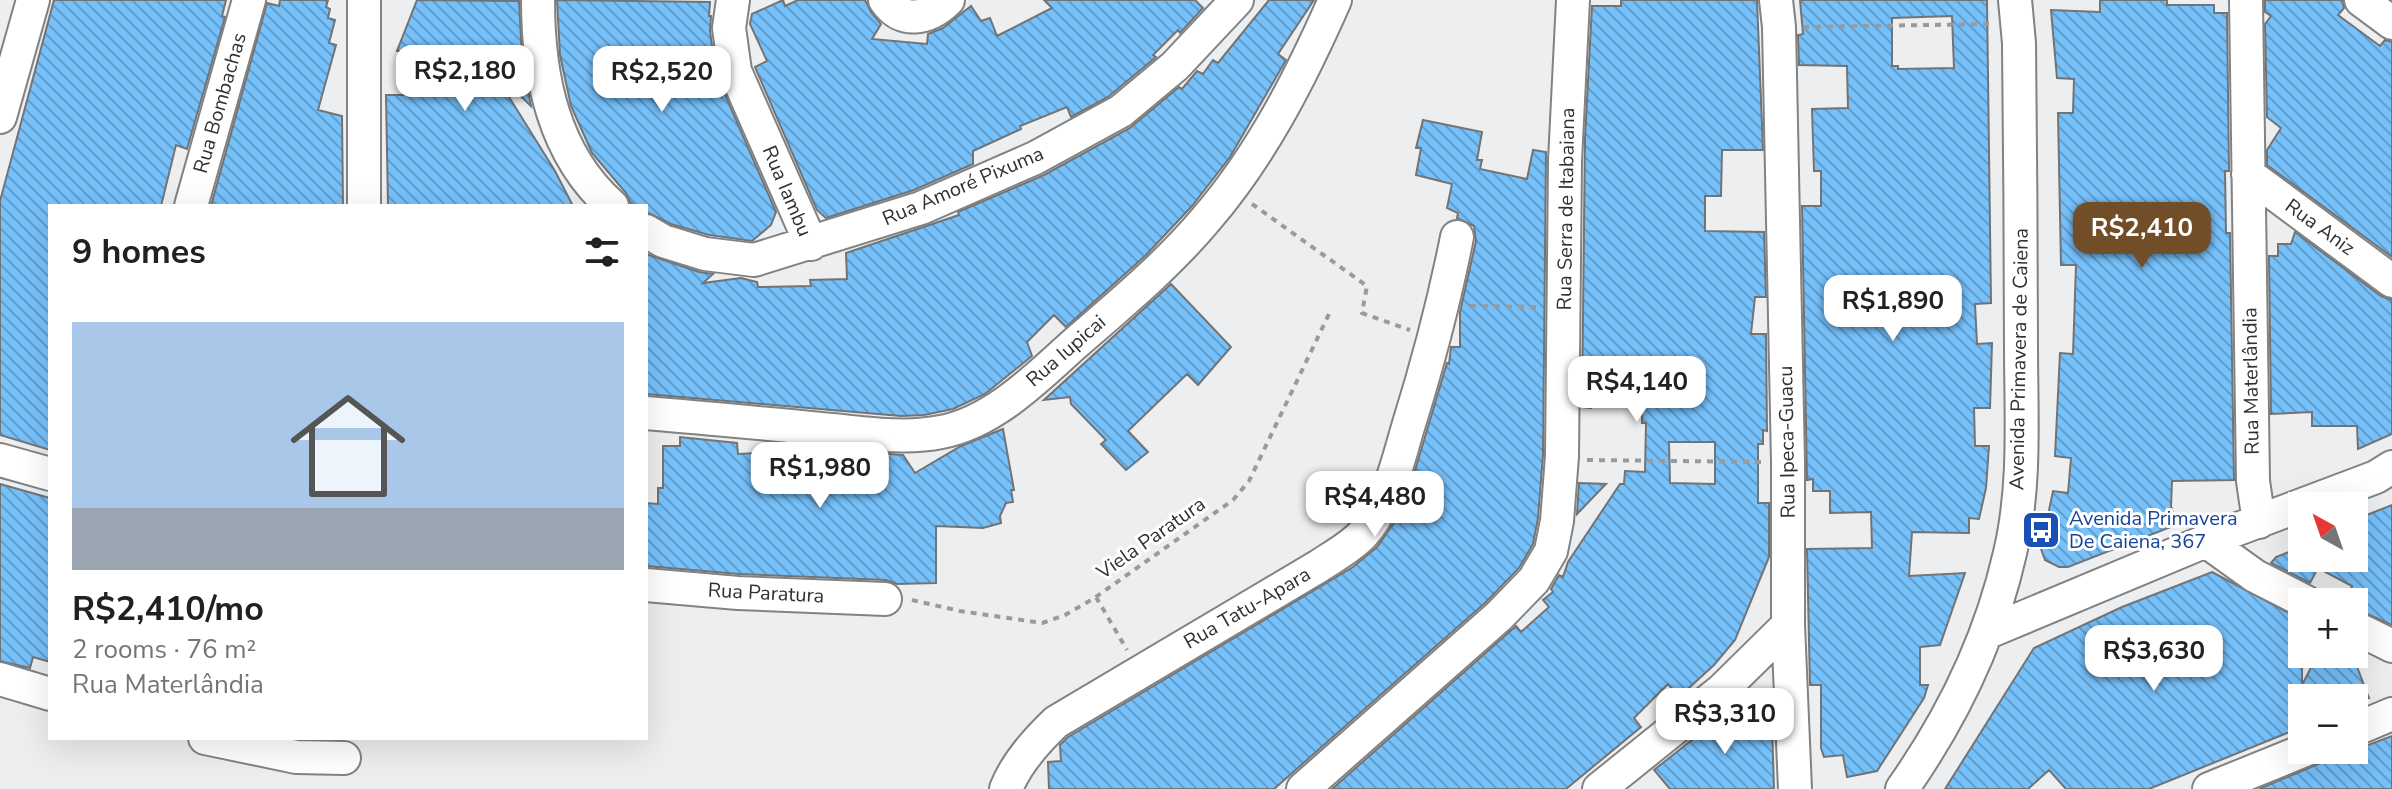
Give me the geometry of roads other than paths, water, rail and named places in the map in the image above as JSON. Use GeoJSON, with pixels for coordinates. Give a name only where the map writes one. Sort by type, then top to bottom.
{"type":"FeatureCollection","features":[{"type":"Feature","properties":{"kind":"street"},"geometry":{"type":"LineString","coordinates":[[0,117],[33,0]]}},
{"type":"Feature","properties":{"kind":"street","name":"Rua Bombachas"},"geometry":{"type":"LineString","coordinates":[[192,204],[249,0]]}},
{"type":"Feature","properties":{"kind":"street"},"geometry":{"type":"LineString","coordinates":[[364,0],[364,204]]}},
{"type":"Feature","properties":{"kind":"street"},"geometry":{"type":"LineString","coordinates":[[365,41],[387,0]]}},
{"type":"Feature","properties":{"kind":"street"},"geometry":{"type":"LineString","coordinates":[[538,0],[543,69],[555,124],[572,157],[596,192],[610,204]]}},
{"type":"Feature","properties":{"kind":"street","name":"Rua Iambu"},"geometry":{"type":"LineString","coordinates":[[733,0],[729,28],[735,71],[811,244]]}},
{"type":"Feature","properties":{"kind":"street"},"geometry":{"type":"LineString","coordinates":[[885,0],[904,15],[921,18],[939,9],[948,0]]}},
{"type":"Feature","properties":{"kind":"street","name":"Rua Amoré Pixuma"},"geometry":{"type":"LineString","coordinates":[[648,232],[663,241],[705,254],[754,260],[921,208],[1035,158],[1121,111],[1175,66],[1237,0]]}},
{"type":"Feature","properties":{"kind":"street","name":"Rua Iupicai"},"geometry":{"type":"LineString","coordinates":[[648,413],[887,435],[941,432],[977,420],[1038,377],[1134,292],[1203,223],[1230,188],[1306,67],[1335,0]]}},
{"type":"Feature","properties":{"kind":"street","name":"Rua Serra de Itabaiana"},"geometry":{"type":"LineString","coordinates":[[1303,789],[1499,616],[1534,580],[1551,551],[1562,460],[1565,161],[1573,0]]}},
{"type":"Feature","properties":{"kind":"street","name":"Rua Materlândia"},"geometry":{"type":"LineString","coordinates":[[2246,0],[2253,481],[2259,522]]}},
{"type":"Feature","properties":{"kind":"street"},"geometry":{"type":"LineString","coordinates":[[2361,0],[2392,23]]}},
{"type":"Feature","properties":{"kind":"street","name":"Avenida Primavera de Caiena"},"geometry":{"type":"LineString","coordinates":[[1902,789],[1939,731],[1968,676],[1986,633],[2010,552],[2020,483],[2019,59],[2016,12]]}},
{"type":"Feature","properties":{"kind":"street","name":"Rua Ipeca-Guacu"},"geometry":{"type":"LineString","coordinates":[[1777,14],[1788,462],[1788,625],[1795,789]]}},
{"type":"Feature","properties":{"kind":"street","name":"Rua Aniz"},"geometry":{"type":"LineString","coordinates":[[2248,174],[2392,281]]}},
{"type":"Feature","properties":{"kind":"street","name":"Rua Tatu-Apara"},"geometry":{"type":"LineString","coordinates":[[1006,789],[1010,778],[1036,741],[1056,722],[1319,566],[1349,547],[1365,532],[1380,507],[1397,464],[1435,339],[1457,237]]}},
{"type":"Feature","properties":{"kind":"street"},"geometry":{"type":"LineString","coordinates":[[0,460],[48,473]]}},
{"type":"Feature","properties":{"kind":"street"},"geometry":{"type":"LineString","coordinates":[[1986,633],[2206,541],[2376,477],[2392,467]]}},
{"type":"Feature","properties":{"kind":"street"},"geometry":{"type":"LineString","coordinates":[[2206,541],[2255,576],[2288,593]]}},
{"type":"Feature","properties":{"kind":"street","name":"Rua Paratura"},"geometry":{"type":"LineString","coordinates":[[648,585],[738,593],[885,599]]}},
{"type":"Feature","properties":{"kind":"street"},"geometry":{"type":"LineString","coordinates":[[1599,789],[1722,690],[1788,625]]}},
{"type":"Feature","properties":{"kind":"street"},"geometry":{"type":"LineString","coordinates":[[2368,634],[2392,646]]}},
{"type":"Feature","properties":{"kind":"street"},"geometry":{"type":"LineString","coordinates":[[0,679],[48,693]]}},
{"type":"Feature","properties":{"kind":"street"},"geometry":{"type":"LineString","coordinates":[[2368,724],[2392,714]]}},
{"type":"Feature","properties":{"kind":"street"},"geometry":{"type":"LineString","coordinates":[[215,740],[296,757],[344,758]]}},
{"type":"Feature","properties":{"kind":"street"},"geometry":{"type":"LineString","coordinates":[[2209,789],[2288,757]]}},
{"type":"Feature","properties":{"kind":"place","name":"Avenida Primavera De Caiena, 367"},"geometry":{"type":"Point","coordinates":[2041,530]}}]}
